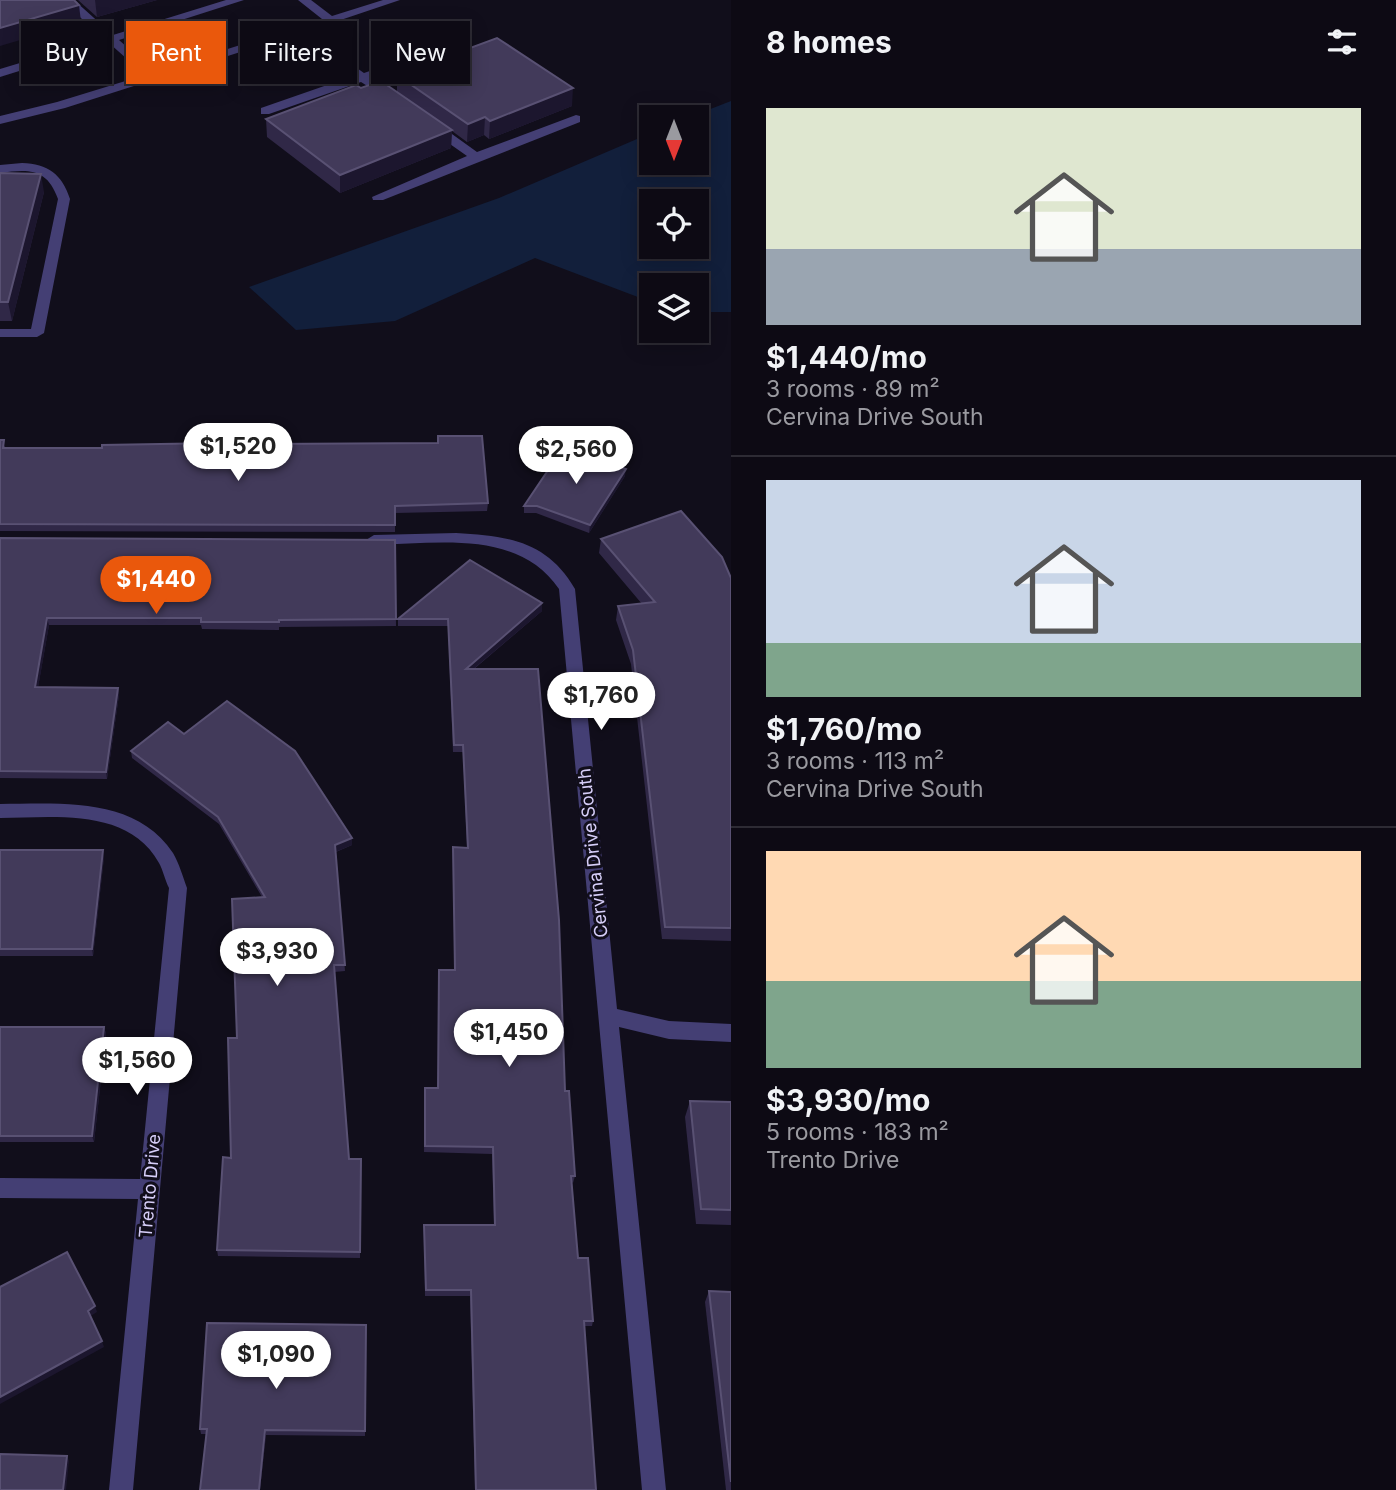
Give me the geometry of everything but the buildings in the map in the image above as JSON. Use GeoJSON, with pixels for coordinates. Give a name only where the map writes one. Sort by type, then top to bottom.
{"type":"FeatureCollection","features":[{"type":"Feature","properties":{"kind":"street"},"geometry":{"type":"LineString","coordinates":[[67,0],[91,21]]}},
{"type":"Feature","properties":{"kind":"street"},"geometry":{"type":"LineString","coordinates":[[112,39],[238,0]]}},
{"type":"Feature","properties":{"kind":"street"},"geometry":{"type":"LineString","coordinates":[[304,0],[330,20]]}},
{"type":"Feature","properties":{"kind":"street"},"geometry":{"type":"LineString","coordinates":[[346,0],[360,11]]}},
{"type":"Feature","properties":{"kind":"street"},"geometry":{"type":"LineString","coordinates":[[327,21],[394,0]]}},
{"type":"Feature","properties":{"kind":"street"},"geometry":{"type":"LineString","coordinates":[[112,40],[126,52]]}},
{"type":"Feature","properties":{"kind":"street"},"geometry":{"type":"LineString","coordinates":[[0,73],[21,67]]}},
{"type":"Feature","properties":{"kind":"street"},"geometry":{"type":"LineString","coordinates":[[357,74],[403,106]]}},
{"type":"Feature","properties":{"kind":"street"},"geometry":{"type":"LineString","coordinates":[[265,111],[371,74]]}},
{"type":"Feature","properties":{"kind":"street"},"geometry":{"type":"LineString","coordinates":[[0,120],[126,84]]}},
{"type":"Feature","properties":{"kind":"street"},"geometry":{"type":"LineString","coordinates":[[378,197],[576,119]]}},
{"type":"Feature","properties":{"kind":"street"},"geometry":{"type":"LineString","coordinates":[[424,121],[476,157]]}},
{"type":"Feature","properties":{"kind":"street"},"geometry":{"type":"LineString","coordinates":[[0,169],[23,166],[41,168],[60,186],[64,200],[37,333],[0,333]]}},
{"type":"Feature","properties":{"kind":"street","name":"Cervina Drive South"},"geometry":{"type":"LineString","coordinates":[[354,540],[476,540],[511,545],[536,555],[553,568],[567,589],[654,1490]]}},
{"type":"Feature","properties":{"kind":"street","name":"Trento Drive"},"geometry":{"type":"LineString","coordinates":[[0,811],[103,814],[142,830],[162,848],[172,863],[178,888],[121,1490]]}},
{"type":"Feature","properties":{"kind":"street"},"geometry":{"type":"LineString","coordinates":[[609,1016],[669,1030],[731,1033]]}},
{"type":"Feature","properties":{"kind":"street"},"geometry":{"type":"LineString","coordinates":[[0,1188],[149,1189]]}},
{"type":"Feature","properties":{"kind":"water"},"geometry":{"type":"Polygon","coordinates":[[[731,101],[731,312],[709,312],[709,273],[639,273],[639,297],[535,258],[395,321],[296,330],[249,287],[499,198],[639,138],[639,175],[709,175],[709,110],[731,101]]]}}]}
